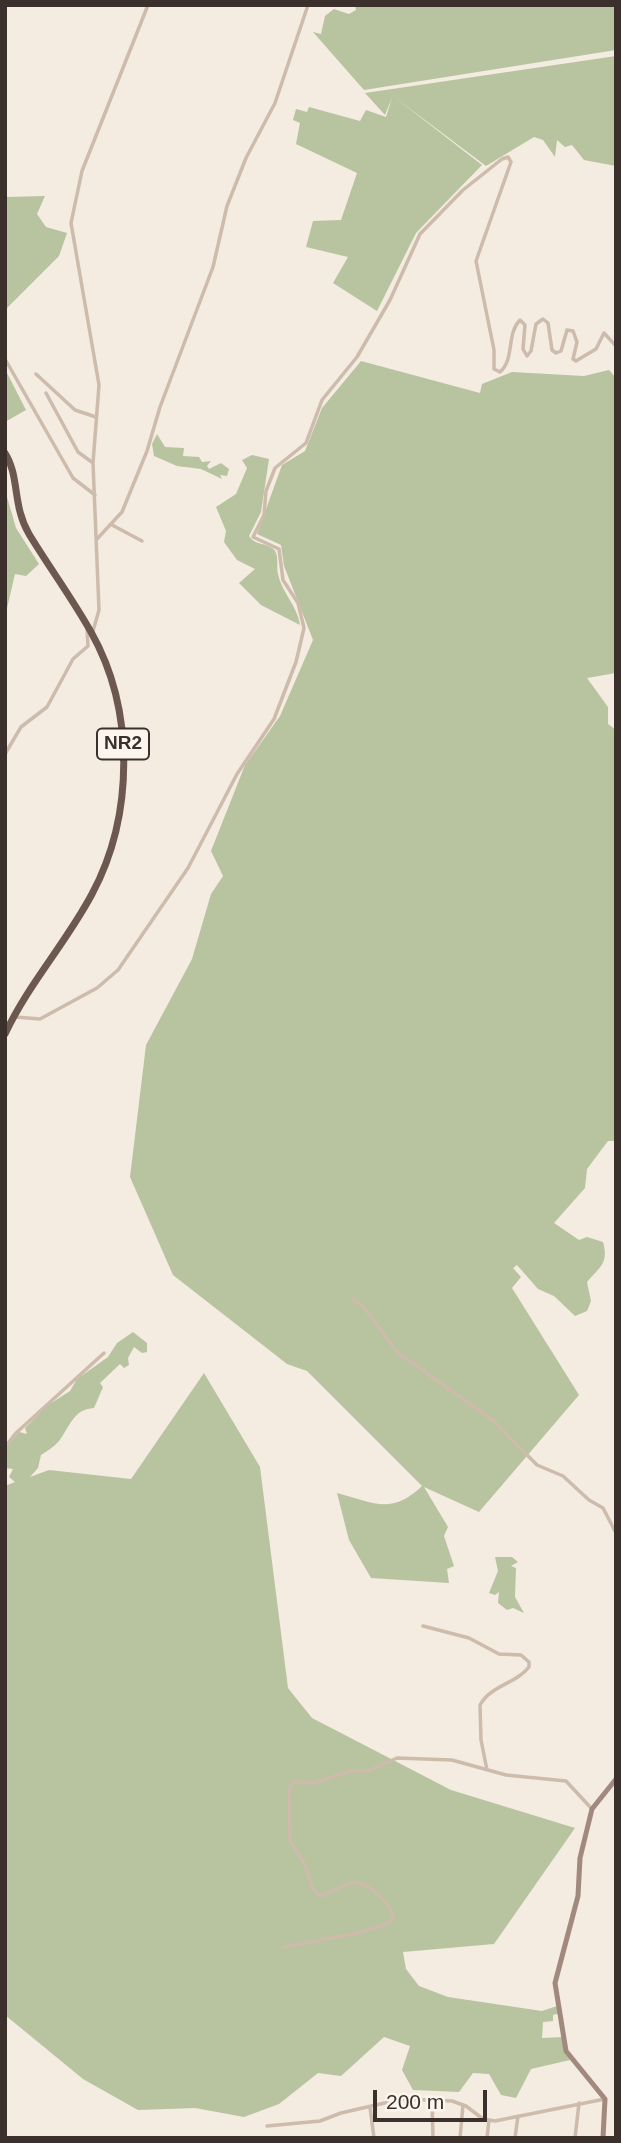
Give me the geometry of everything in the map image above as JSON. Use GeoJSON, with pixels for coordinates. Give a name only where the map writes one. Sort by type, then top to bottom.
{"type":"FeatureCollection","features":[{"type":"Feature","properties":{"kind":"highway","name":"NR2"},"geometry":{"type":"LineString","coordinates":[[5,453],[12,468],[14,496],[21,520],[90,629],[111,681],[120,717],[124,780],[119,818],[92,894],[13,1017],[5,1034]]}},
{"type":"Feature","properties":{"kind":"main road"},"geometry":{"type":"LineString","coordinates":[[603,2138],[605,2099],[566,2051],[555,1983],[578,1896],[580,1858],[592,1809],[616,1779]]}},
{"type":"Feature","properties":{"kind":"street"},"geometry":{"type":"LineString","coordinates":[[5,754],[21,727],[47,707],[73,659],[88,646],[90,629],[97,624],[99,610],[93,463],[98,373],[71,239],[72,213],[82,171],[148,5]]}},
{"type":"Feature","properties":{"kind":"street"},"geometry":{"type":"LineString","coordinates":[[96,540],[112,525],[124,508],[149,445],[160,407],[213,267],[227,206],[246,158],[275,103],[308,5]]}},
{"type":"Feature","properties":{"kind":"street"},"geometry":{"type":"LineString","coordinates":[[13,1017],[40,1019],[97,988],[118,970],[188,868],[237,774],[274,719],[296,662],[304,628],[298,603],[280,570],[279,549],[253,537],[264,515],[270,477],[279,462],[306,443],[322,400],[357,357],[390,300],[425,228],[463,190],[508,157],[511,162],[476,261],[494,350],[494,369],[500,372],[504,368],[513,332],[520,320],[525,326],[523,349],[527,356],[531,351],[536,324],[541,319],[548,323],[552,350],[556,353],[561,351],[567,330],[573,331],[577,342],[573,359],[576,361],[596,349],[604,333],[616,346]]}},
{"type":"Feature","properties":{"kind":"street"},"geometry":{"type":"LineString","coordinates":[[5,359],[73,478],[95,495]]}},
{"type":"Feature","properties":{"kind":"street"},"geometry":{"type":"LineString","coordinates":[[36,374],[75,410],[96,417]]}},
{"type":"Feature","properties":{"kind":"street"},"geometry":{"type":"LineString","coordinates":[[46,393],[78,452],[93,463]]}},
{"type":"Feature","properties":{"kind":"street"},"geometry":{"type":"LineString","coordinates":[[112,525],[142,541]]}},
{"type":"Feature","properties":{"kind":"street"},"geometry":{"type":"LineString","coordinates":[[353,1300],[366,1309],[378,1330],[397,1352],[494,1421],[537,1465],[563,1476],[589,1500],[603,1508],[616,1533]]}},
{"type":"Feature","properties":{"kind":"street"},"geometry":{"type":"LineString","coordinates":[[5,1447],[16,1433],[104,1353]]}},
{"type":"Feature","properties":{"kind":"street"},"geometry":{"type":"LineString","coordinates":[[423,1626],[469,1638],[499,1654],[521,1655],[528,1662],[522,1675],[489,1694],[480,1705],[481,1740],[487,1770]]}},
{"type":"Feature","properties":{"kind":"street"},"geometry":{"type":"LineString","coordinates":[[284,1947],[328,1937],[369,1932],[390,1924],[394,1917],[386,1901],[361,1884],[350,1884],[328,1894],[315,1893],[304,1863],[290,1841],[290,1784],[314,1783],[350,1770],[368,1771],[397,1759],[452,1760],[520,1777],[566,1781],[592,1809]]}},
{"type":"Feature","properties":{"kind":"street"},"geometry":{"type":"LineString","coordinates":[[267,2126],[320,2121],[402,2099],[463,2105],[489,2120],[605,2099]]}},
{"type":"Feature","properties":{"kind":"street"},"geometry":{"type":"LineString","coordinates":[[432,2100],[432,2138]]}},
{"type":"Feature","properties":{"kind":"street"},"geometry":{"type":"LineString","coordinates":[[575,2138],[579,2103]]}},
{"type":"Feature","properties":{"kind":"street"},"geometry":{"type":"LineString","coordinates":[[460,2138],[463,2105]]}},
{"type":"Feature","properties":{"kind":"street"},"geometry":{"type":"LineString","coordinates":[[370,2107],[374,2138]]}},
{"type":"Feature","properties":{"kind":"street"},"geometry":{"type":"LineString","coordinates":[[515,2138],[518,2116]]}},
{"type":"Feature","properties":{"kind":"street"},"geometry":{"type":"LineString","coordinates":[[487,2138],[489,2120]]}},
{"type":"Feature","properties":{"kind":"green space"},"geometry":{"type":"Polygon","coordinates":[[[355,5],[616,5],[616,50],[364,90],[313,32],[321,34],[325,16],[334,9],[349,14],[356,10],[355,5]]]}},
{"type":"Feature","properties":{"kind":"green space"},"geometry":{"type":"Polygon","coordinates":[[[616,56],[616,166],[584,160],[572,145],[565,147],[557,140],[555,157],[543,140],[534,137],[486,166],[393,96],[482,165],[416,233],[377,311],[333,283],[348,257],[306,247],[313,221],[341,220],[357,173],[296,144],[300,123],[293,120],[296,109],[307,112],[309,107],[360,121],[366,110],[386,117],[392,98],[385,115],[365,93],[616,56]]]}},
{"type":"Feature","properties":{"kind":"green space"},"geometry":{"type":"Polygon","coordinates":[[[45,196],[37,214],[46,227],[67,233],[59,256],[5,310],[5,197],[45,196]]]}},
{"type":"Feature","properties":{"kind":"green space"},"geometry":{"type":"Polygon","coordinates":[[[361,361],[480,393],[482,384],[512,372],[584,376],[609,370],[616,378],[616,673],[587,678],[608,707],[608,724],[616,730],[616,1141],[608,1141],[587,1169],[585,1188],[554,1223],[579,1240],[587,1237],[603,1242],[605,1255],[602,1264],[587,1282],[591,1301],[587,1311],[575,1316],[554,1296],[538,1289],[517,1265],[513,1268],[521,1277],[512,1288],[579,1395],[479,1512],[424,1487],[448,1527],[444,1536],[454,1566],[447,1569],[449,1583],[371,1578],[349,1540],[337,1493],[372,1503],[392,1504],[422,1486],[307,1371],[287,1364],[173,1275],[130,1177],[146,1045],[192,959],[211,894],[223,876],[211,851],[245,765],[280,716],[313,640],[284,566],[281,545],[257,534],[282,465],[305,451],[322,408],[361,361]]]}},
{"type":"Feature","properties":{"kind":"green space"},"geometry":{"type":"Polygon","coordinates":[[[5,369],[26,410],[5,422],[5,369]]]}},
{"type":"Feature","properties":{"kind":"green space"},"geometry":{"type":"Polygon","coordinates":[[[157,434],[165,447],[184,448],[183,456],[199,457],[202,462],[211,461],[207,466],[209,469],[221,463],[229,469],[227,476],[220,475],[222,479],[201,469],[177,466],[154,456],[152,444],[157,434]]]}},
{"type":"Feature","properties":{"kind":"green space"},"geometry":{"type":"Polygon","coordinates":[[[252,455],[269,459],[261,512],[249,536],[274,550],[280,581],[296,611],[300,625],[261,605],[239,583],[255,569],[237,560],[224,542],[226,531],[216,507],[236,494],[247,468],[242,460],[252,455]]]}},
{"type":"Feature","properties":{"kind":"green space"},"geometry":{"type":"Polygon","coordinates":[[[5,490],[16,528],[39,564],[26,576],[15,574],[5,617],[5,490]]]}},
{"type":"Feature","properties":{"kind":"green space"},"geometry":{"type":"Polygon","coordinates":[[[133,1332],[147,1343],[147,1352],[142,1353],[134,1347],[128,1358],[129,1365],[124,1368],[120,1364],[100,1383],[103,1387],[94,1408],[77,1415],[59,1441],[41,1455],[38,1468],[30,1477],[49,1470],[131,1479],[204,1373],[260,1467],[288,1688],[312,1718],[451,1790],[575,1828],[494,1944],[403,1952],[406,1969],[419,1986],[448,1997],[542,2011],[560,2005],[560,2013],[553,2015],[553,2021],[543,2022],[542,2038],[563,2037],[570,2060],[531,2069],[516,2098],[501,2095],[489,2074],[473,2073],[459,2092],[413,2090],[402,2070],[410,2046],[384,2037],[341,2076],[318,2073],[279,2104],[244,2117],[195,2108],[138,2110],[83,2079],[5,2015],[5,1486],[15,1482],[9,1477],[13,1469],[5,1468],[5,1449],[19,1432],[27,1434],[25,1428],[48,1405],[70,1391],[77,1379],[108,1357],[117,1343],[133,1332]]]}},
{"type":"Feature","properties":{"kind":"green space"},"geometry":{"type":"Polygon","coordinates":[[[495,1557],[512,1557],[518,1562],[511,1566],[516,1568],[515,1597],[524,1613],[513,1608],[507,1610],[498,1603],[499,1592],[495,1595],[489,1593],[498,1571],[495,1557]]]}}]}
